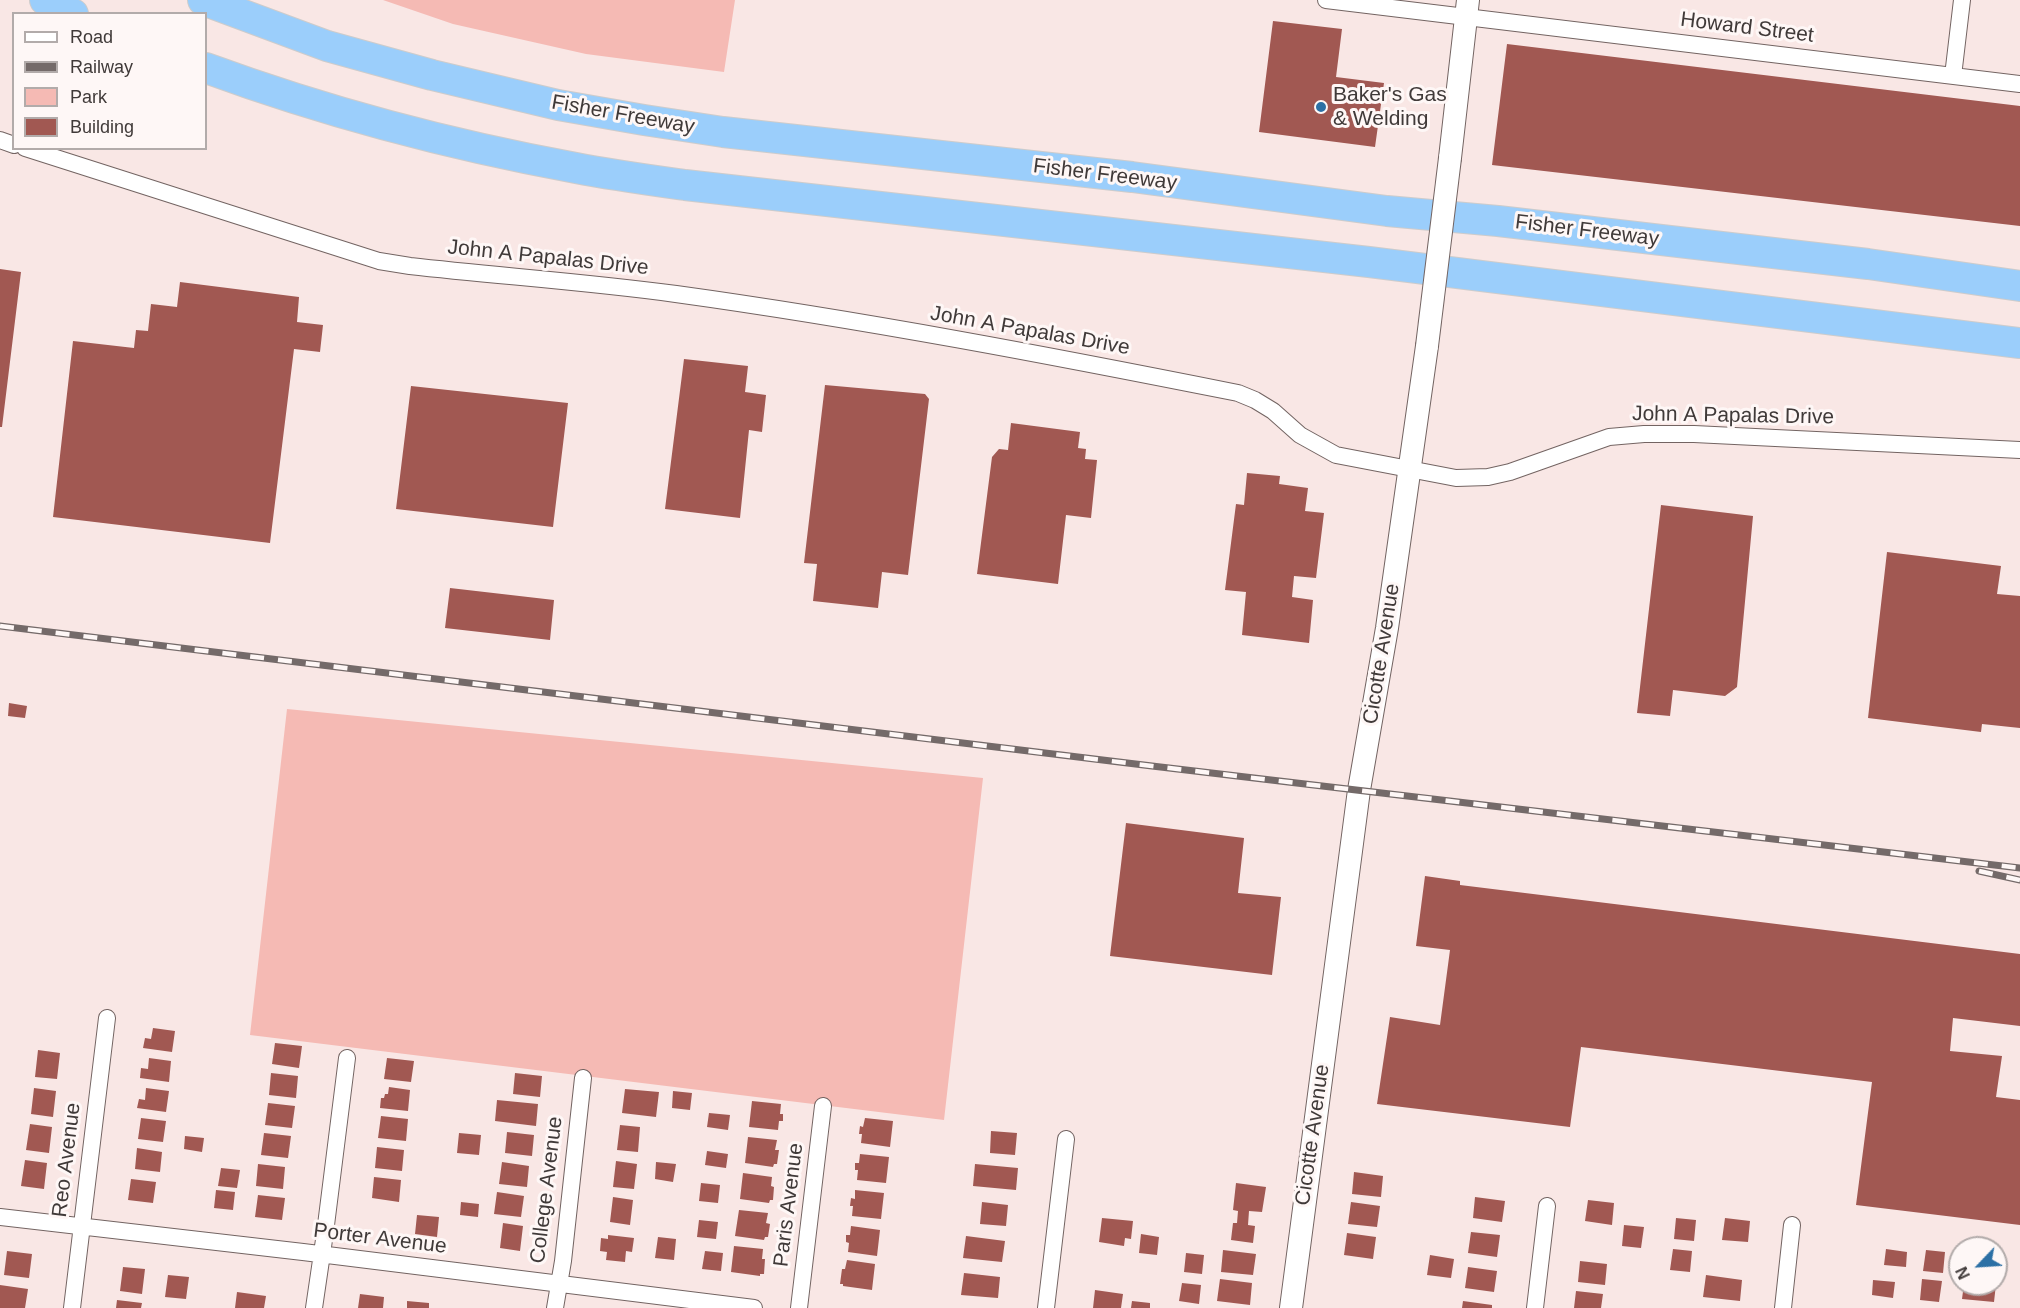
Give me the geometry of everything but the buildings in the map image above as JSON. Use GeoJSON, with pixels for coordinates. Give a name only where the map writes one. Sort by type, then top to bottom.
{"type":"FeatureCollection","features":[{"type":"Feature","properties":{"kind":"highway"},"geometry":{"type":"LineString","coordinates":[[45,0],[70,12]]}},
{"type":"Feature","properties":{"kind":"highway","name":"Fisher Freeway"},"geometry":{"type":"LineString","coordinates":[[203,0],[327,46],[432,75],[548,103],[723,132],[1132,177],[1387,211],[1498,221],[1868,264],[2020,286]]}},
{"type":"Feature","properties":{"kind":"highway"},"geometry":{"type":"LineString","coordinates":[[251,0],[275,10],[327,46]]}},
{"type":"Feature","properties":{"kind":"highway"},"geometry":{"type":"LineString","coordinates":[[207,68],[318,106],[429,136],[578,169],[685,185],[1369,262],[2020,343]]}},
{"type":"Feature","properties":{"kind":"street","name":"Howard Street"},"geometry":{"type":"LineString","coordinates":[[1326,0],[1467,8],[2020,84]]}},
{"type":"Feature","properties":{"kind":"street"},"geometry":{"type":"LineString","coordinates":[[1953,76],[1962,0]]}},
{"type":"Feature","properties":{"kind":"street","name":"Cicotte Avenue"},"geometry":{"type":"LineString","coordinates":[[1291,1308],[1358,801],[1387,628],[1427,346],[1464,53],[1467,8]]}},
{"type":"Feature","properties":{"kind":"street","name":"John A Papalas Drive"},"geometry":{"type":"LineString","coordinates":[[31,150],[380,261],[673,294],[775,309],[1013,350],[1238,393],[1273,411],[1300,435],[1336,455],[1456,478],[1488,477],[1510,472],[1609,437],[1644,434],[1705,434],[2020,450]]}},
{"type":"Feature","properties":{"kind":"street","name":"Reo Avenue"},"geometry":{"type":"LineString","coordinates":[[72,1308],[106,1018]]}},
{"type":"Feature","properties":{"kind":"street"},"geometry":{"type":"LineString","coordinates":[[314,1308],[347,1058]]}},
{"type":"Feature","properties":{"kind":"street","name":"College Avenue"},"geometry":{"type":"LineString","coordinates":[[555,1308],[583,1078]]}},
{"type":"Feature","properties":{"kind":"street","name":"Paris Avenue"},"geometry":{"type":"LineString","coordinates":[[799,1308],[823,1107]]}},
{"type":"Feature","properties":{"kind":"street"},"geometry":{"type":"LineString","coordinates":[[1046,1308],[1066,1138]]}},
{"type":"Feature","properties":{"kind":"street"},"geometry":{"type":"LineString","coordinates":[[1535,1308],[1547,1206]]}},
{"type":"Feature","properties":{"kind":"street","name":"Porter Avenue"},"geometry":{"type":"LineString","coordinates":[[0,1217],[754,1308]]}},
{"type":"Feature","properties":{"kind":"street"},"geometry":{"type":"LineString","coordinates":[[1783,1308],[1792,1225]]}},
{"type":"Feature","properties":{"kind":"green space"},"geometry":{"type":"Polygon","coordinates":[[[383,0],[735,0],[724,72],[586,54],[453,24],[383,0]]]}},
{"type":"Feature","properties":{"kind":"green space"},"geometry":{"type":"Polygon","coordinates":[[[287,709],[983,778],[944,1120],[250,1035],[287,709]]]}},
{"type":"Feature","properties":{"kind":"railway"},"geometry":{"type":"LineString","coordinates":[[0,626],[1152,766],[2020,868]]}},
{"type":"Feature","properties":{"kind":"railway"},"geometry":{"type":"LineString","coordinates":[[1979,871],[2020,880]]}},
{"type":"Feature","properties":{"kind":"place","name":"Baker's Gas & Welding"},"geometry":{"type":"Point","coordinates":[1321,107]}}]}
